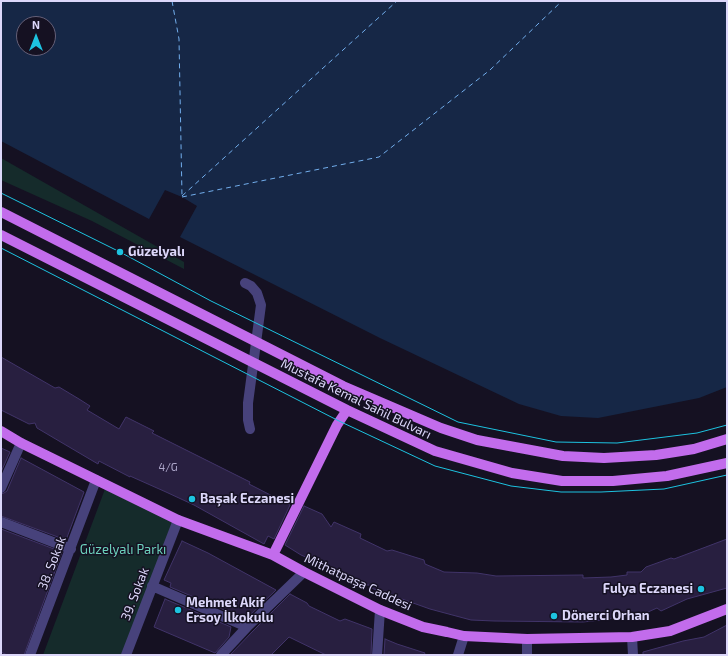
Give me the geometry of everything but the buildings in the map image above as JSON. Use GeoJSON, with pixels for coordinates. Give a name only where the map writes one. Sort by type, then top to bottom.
{"type":"FeatureCollection","features":[{"type":"Feature","properties":{"kind":"main road","name":"Mustafa Kemal Sahil Bulvarı"},"geometry":{"type":"LineString","coordinates":[[1,212],[343,386],[441,428],[477,440],[563,456],[604,458],[656,455],[694,449],[727,439]]}},
{"type":"Feature","properties":{"kind":"main road","name":"Mustafa Kemal Sahil Bulvarı"},"geometry":{"type":"LineString","coordinates":[[1,235],[347,410],[435,451],[512,473],[562,481],[613,481],[667,476],[727,463]]}},
{"type":"Feature","properties":{"kind":"main road"},"geometry":{"type":"LineString","coordinates":[[273,555],[337,424],[347,410]]}},
{"type":"Feature","properties":{"kind":"main road","name":"Mithatpaşa Caddesi"},"geometry":{"type":"LineString","coordinates":[[1,431],[21,443],[178,520],[273,555],[380,610],[423,626],[464,636],[527,639],[632,637],[670,631],[727,609]]}},
{"type":"Feature","properties":{"kind":"street"},"geometry":{"type":"LineString","coordinates":[[245,282],[257,293],[261,306],[248,403],[248,420],[250,429]]}},
{"type":"Feature","properties":{"kind":"street"},"geometry":{"type":"LineString","coordinates":[[1,488],[21,443]]}},
{"type":"Feature","properties":{"kind":"street","name":"38. Sokak"},"geometry":{"type":"LineString","coordinates":[[30,655],[96,480]]}},
{"type":"Feature","properties":{"kind":"street","name":"39. Sokak"},"geometry":{"type":"LineString","coordinates":[[126,655],[178,520]]}},
{"type":"Feature","properties":{"kind":"street"},"geometry":{"type":"LineString","coordinates":[[1,522],[71,549]]}},
{"type":"Feature","properties":{"kind":"street"},"geometry":{"type":"LineString","coordinates":[[221,655],[247,626],[304,572]]}},
{"type":"Feature","properties":{"kind":"street"},"geometry":{"type":"LineString","coordinates":[[152,586],[247,626]]}},
{"type":"Feature","properties":{"kind":"street"},"geometry":{"type":"LineString","coordinates":[[377,655],[380,610]]}},
{"type":"Feature","properties":{"kind":"street"},"geometry":{"type":"LineString","coordinates":[[458,655],[464,636]]}},
{"type":"Feature","properties":{"kind":"street"},"geometry":{"type":"LineString","coordinates":[[632,637],[633,655]]}},
{"type":"Feature","properties":{"kind":"street"},"geometry":{"type":"LineString","coordinates":[[527,639],[527,655]]}},
{"type":"Feature","properties":{"kind":"green space"},"geometry":{"type":"Polygon","coordinates":[[[1,158],[184,262],[184,269],[92,221],[1,180],[1,158]]]}},
{"type":"Feature","properties":{"kind":"green space","name":"Güzelyalı Parkı"},"geometry":{"type":"Polygon","coordinates":[[[105,489],[174,523],[123,655],[43,655],[105,489]]]}},
{"type":"Feature","properties":{"kind":"water"},"geometry":{"type":"Polygon","coordinates":[[[1,1],[727,1],[727,387],[699,398],[598,418],[561,416],[519,404],[380,338],[180,237],[197,206],[182,197],[165,190],[149,219],[1,141],[1,1]]]}},
{"type":"Feature","properties":{"kind":"ferry route"},"geometry":{"type":"LineString","coordinates":[[172,1],[179,39],[182,196]]}},
{"type":"Feature","properties":{"kind":"ferry route"},"geometry":{"type":"LineString","coordinates":[[182,196],[397,1]]}},
{"type":"Feature","properties":{"kind":"ferry route"},"geometry":{"type":"LineString","coordinates":[[182,197],[379,157],[490,70],[562,1]]}},
{"type":"Feature","properties":{"kind":"tram line"},"geometry":{"type":"LineString","coordinates":[[1,193],[120,252],[211,301],[458,422],[556,442],[617,443],[697,433],[727,425]]}},
{"type":"Feature","properties":{"kind":"tram line"},"geometry":{"type":"LineString","coordinates":[[1,248],[339,421],[435,466],[511,486],[561,492],[664,489],[727,475]]}},
{"type":"Feature","properties":{"kind":"place","name":"Güzelyalı"},"geometry":{"type":"Point","coordinates":[120,252]}},
{"type":"Feature","properties":{"kind":"place","name":"Başak Eczanesi"},"geometry":{"type":"Point","coordinates":[192,499]}},
{"type":"Feature","properties":{"kind":"place","name":"Fulya Eczanesi"},"geometry":{"type":"Point","coordinates":[701,589]}},
{"type":"Feature","properties":{"kind":"place","name":"Mehmet Akif Ersoy İlkokulu"},"geometry":{"type":"Point","coordinates":[178,610]}},
{"type":"Feature","properties":{"kind":"place","name":"Dönerci Orhan"},"geometry":{"type":"Point","coordinates":[554,616]}}]}
